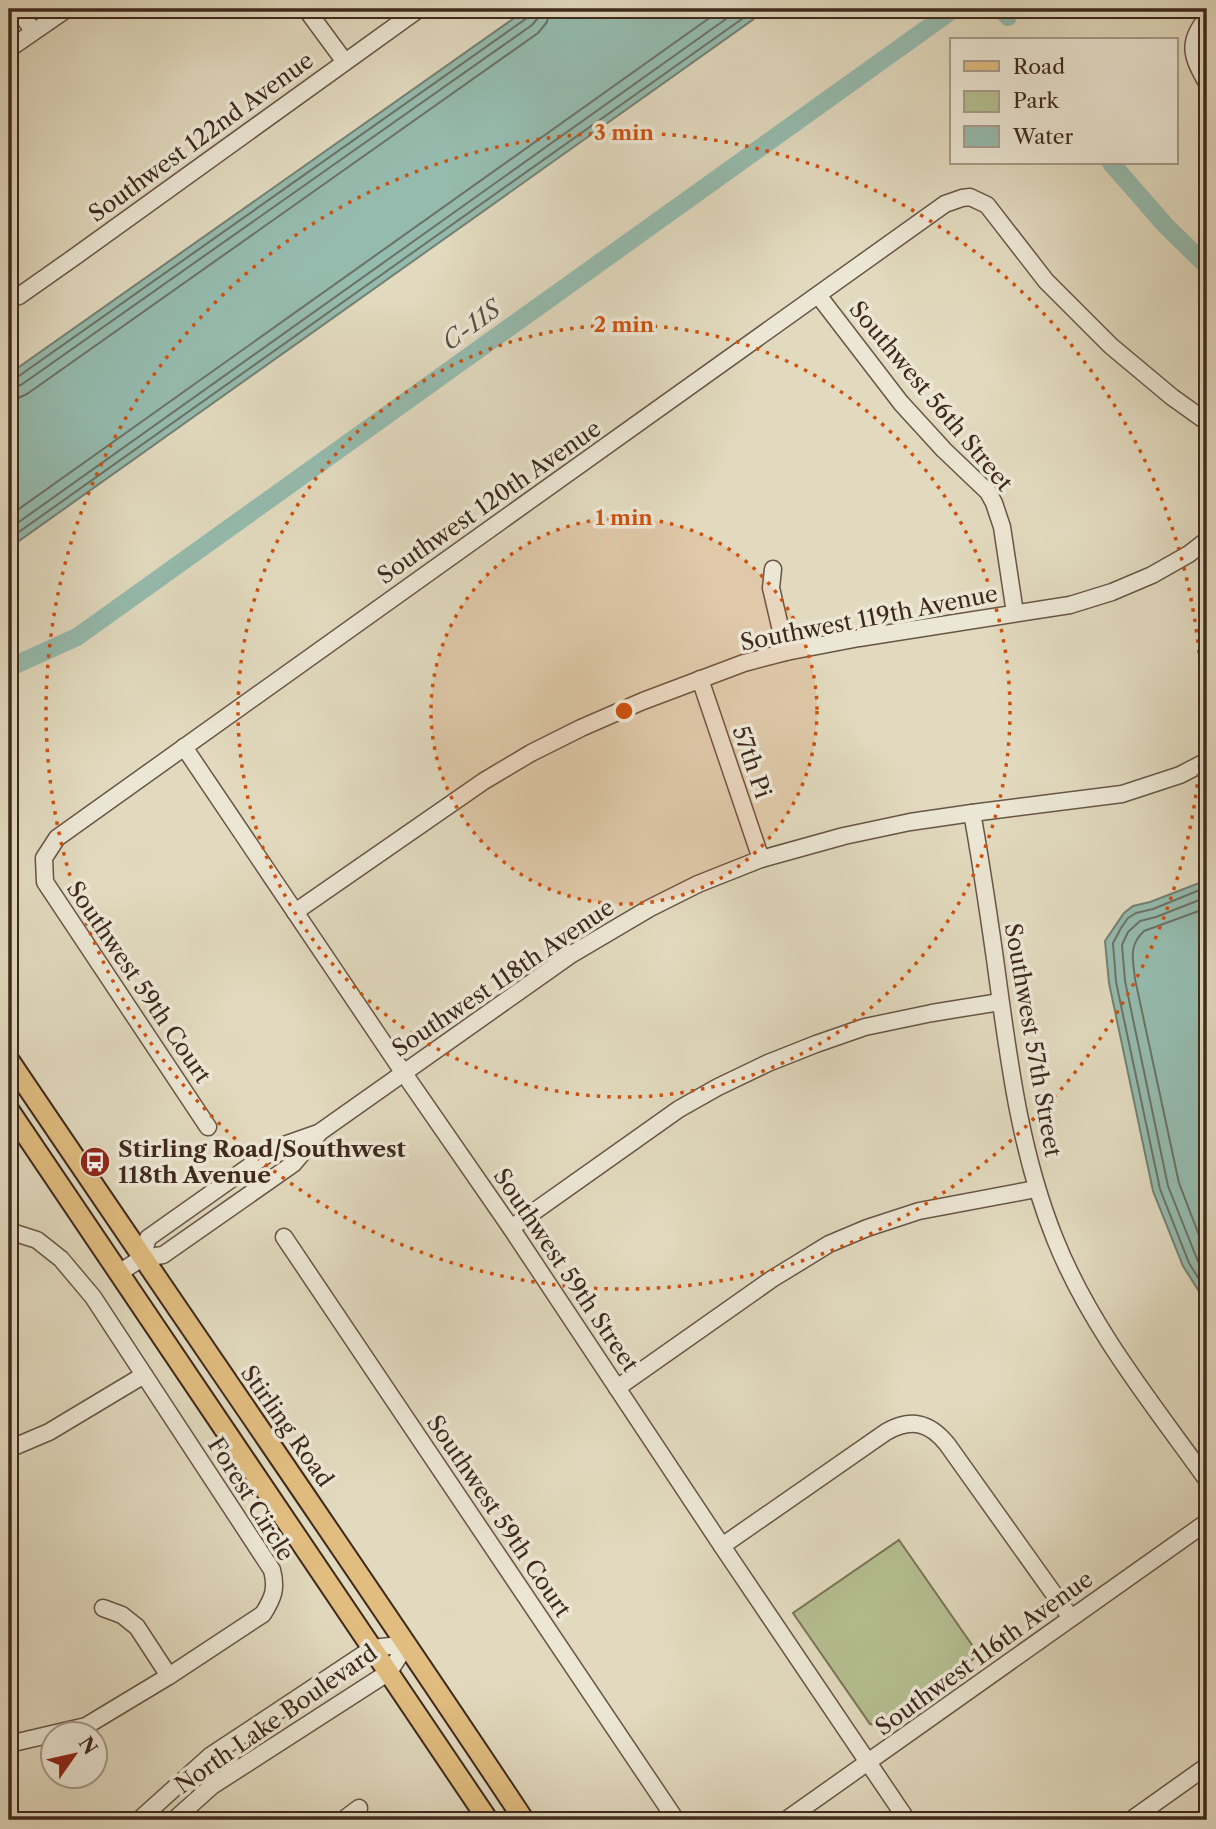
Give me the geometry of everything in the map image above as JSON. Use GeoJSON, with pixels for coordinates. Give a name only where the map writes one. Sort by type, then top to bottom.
{"type":"FeatureCollection","features":[{"type":"Feature","properties":{"kind":"main road","name":"Stirling Road"},"geometry":{"type":"LineString","coordinates":[[9,1060],[524,1820]]}},
{"type":"Feature","properties":{"kind":"main road"},"geometry":{"type":"LineString","coordinates":[[9,1110],[488,1820]]}},
{"type":"Feature","properties":{"kind":"street"},"geometry":{"type":"LineString","coordinates":[[18,9],[33,31]]}},
{"type":"Feature","properties":{"kind":"street"},"geometry":{"type":"LineString","coordinates":[[9,49],[66,9]]}},
{"type":"Feature","properties":{"kind":"street"},"geometry":{"type":"LineString","coordinates":[[306,9],[345,62]]}},
{"type":"Feature","properties":{"kind":"street","name":"Southwest 122nd Avenue"},"geometry":{"type":"LineString","coordinates":[[9,299],[19,296],[73,258],[419,9]]}},
{"type":"Feature","properties":{"kind":"street"},"geometry":{"type":"LineString","coordinates":[[1207,18],[1193,44],[1194,60],[1207,83]]}},
{"type":"Feature","properties":{"kind":"street","name":"Southwest 120th Avenue"},"geometry":{"type":"LineString","coordinates":[[44,858],[57,838],[945,204],[970,197],[987,205],[1046,281],[1111,346],[1172,397],[1207,422]]}},
{"type":"Feature","properties":{"kind":"street","name":"Southwest 56th Street"},"geometry":{"type":"LineString","coordinates":[[818,295],[901,403],[944,450],[979,482],[995,503],[1002,527],[1015,613]]}},
{"type":"Feature","properties":{"kind":"street","name":"Southwest 119th Avenue"},"geometry":{"type":"LineString","coordinates":[[295,912],[462,796],[519,760],[580,728],[643,701],[744,663],[786,652],[1070,605],[1112,592],[1152,575],[1189,554],[1207,540]]}},
{"type":"Feature","properties":{"kind":"street"},"geometry":{"type":"LineString","coordinates":[[773,569],[771,587],[786,652]]}},
{"type":"Feature","properties":{"kind":"street","name":"57th Pi"},"geometry":{"type":"LineString","coordinates":[[700,679],[761,859]]}},
{"type":"Feature","properties":{"kind":"street","name":"Southwest 59th Street"},"geometry":{"type":"LineString","coordinates":[[184,747],[511,1228],[907,1820]]}},
{"type":"Feature","properties":{"kind":"street","name":"Southwest 118th Avenue"},"geometry":{"type":"LineString","coordinates":[[119,1273],[142,1258],[163,1255],[293,1164],[320,1132],[572,954],[650,908],[698,884],[761,859],[853,834],[910,822],[1122,794],[1180,775],[1207,761]]}},
{"type":"Feature","properties":{"kind":"street","name":"Southwest 57th Street"},"geometry":{"type":"LineString","coordinates":[[972,813],[1016,1105],[1036,1189],[1055,1240],[1098,1324],[1207,1480]]}},
{"type":"Feature","properties":{"kind":"street","name":"Southwest 59th Court"},"geometry":{"type":"LineString","coordinates":[[44,858],[45,882],[208,1127]]}},
{"type":"Feature","properties":{"kind":"street"},"geometry":{"type":"LineString","coordinates":[[511,1228],[679,1109],[768,1063],[865,1027],[1000,1002]]}},
{"type":"Feature","properties":{"kind":"street","name":"Southwest 118th Avenue"},"geometry":{"type":"LineString","coordinates":[[142,1258],[148,1238],[281,1146],[320,1132]]}},
{"type":"Feature","properties":{"kind":"street"},"geometry":{"type":"LineString","coordinates":[[617,1388],[772,1279],[829,1244],[867,1228],[919,1212],[1036,1189]]}},
{"type":"Feature","properties":{"kind":"street","name":"Forest Circle"},"geometry":{"type":"LineString","coordinates":[[9,1231],[37,1240],[61,1259],[93,1297],[272,1570],[275,1584],[270,1604],[263,1614],[169,1676],[86,1726],[9,1744]]}},
{"type":"Feature","properties":{"kind":"street","name":"Southwest 59th Court"},"geometry":{"type":"LineString","coordinates":[[284,1237],[676,1820]]}},
{"type":"Feature","properties":{"kind":"street"},"geometry":{"type":"LineString","coordinates":[[9,1449],[49,1432],[144,1375]]}},
{"type":"Feature","properties":{"kind":"street"},"geometry":{"type":"LineString","coordinates":[[722,1546],[886,1432],[904,1423],[920,1425],[931,1429],[947,1444],[1072,1618]]}},
{"type":"Feature","properties":{"kind":"street","name":"Southwest 116th Avenue"},"geometry":{"type":"LineString","coordinates":[[786,1820],[1207,1522]]}},
{"type":"Feature","properties":{"kind":"street"},"geometry":{"type":"LineString","coordinates":[[103,1608],[122,1615],[137,1628],[169,1676]]}},
{"type":"Feature","properties":{"kind":"street","name":"North Lake Boulevard"},"geometry":{"type":"LineString","coordinates":[[139,1820],[210,1756],[373,1648],[407,1644]]}},
{"type":"Feature","properties":{"kind":"street","name":"North Lake Boulevard"},"geometry":{"type":"LineString","coordinates":[[174,1820],[212,1786],[389,1672],[407,1644]]}},
{"type":"Feature","properties":{"kind":"street"},"geometry":{"type":"LineString","coordinates":[[1131,1820],[1207,1766]]}},
{"type":"Feature","properties":{"kind":"street"},"geometry":{"type":"LineString","coordinates":[[343,1820],[359,1808]]}},
{"type":"Feature","properties":{"kind":"green space"},"geometry":{"type":"Polygon","coordinates":[[[899,1540],[979,1655],[878,1725],[870,1724],[793,1613],[899,1540]]]}},
{"type":"Feature","properties":{"kind":"water"},"geometry":{"type":"Polygon","coordinates":[[[527,9],[768,9],[9,548],[9,374],[527,9]]]}},
{"type":"Feature","properties":{"kind":"water"},"geometry":{"type":"Polygon","coordinates":[[[1207,880],[1207,1304],[1183,1266],[1153,1191],[1109,983],[1105,941],[1124,913],[1133,906],[1207,880]]]}},
{"type":"Feature","properties":{"kind":"waterway","name":"C-11S"},"geometry":{"type":"LineString","coordinates":[[9,665],[15,665],[77,637],[954,9]]}},
{"type":"Feature","properties":{"kind":"waterway"},"geometry":{"type":"LineString","coordinates":[[1002,9],[1008,17]]}},
{"type":"Feature","properties":{"kind":"waterway"},"geometry":{"type":"LineString","coordinates":[[1112,164],[1166,226],[1207,266]]}},
{"type":"Feature","properties":{"kind":"place","name":"Stirling Road/Southwest 118th Avenue"},"geometry":{"type":"Point","coordinates":[95,1162]}}]}
